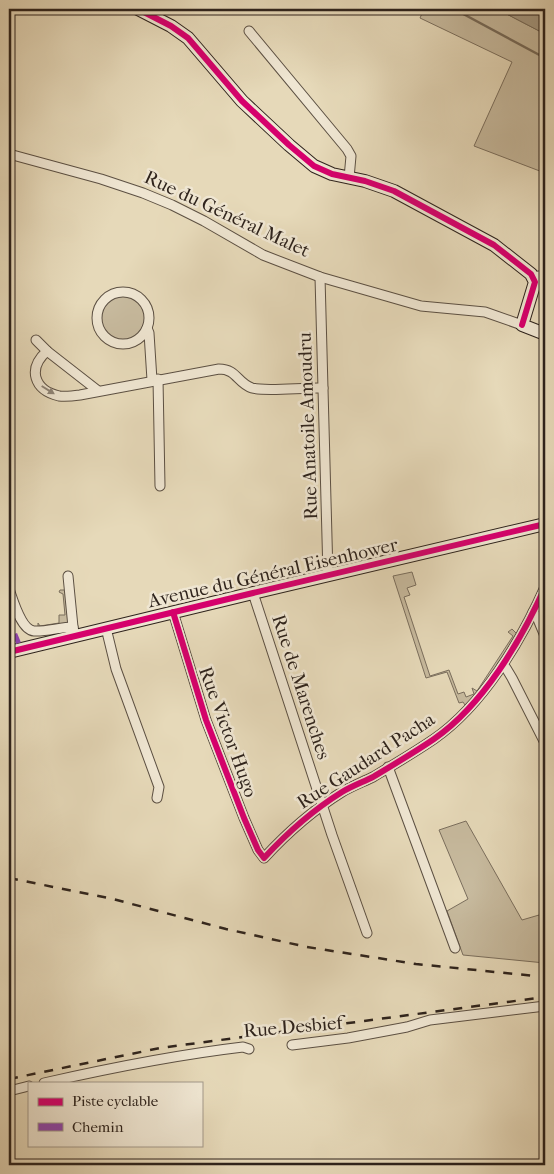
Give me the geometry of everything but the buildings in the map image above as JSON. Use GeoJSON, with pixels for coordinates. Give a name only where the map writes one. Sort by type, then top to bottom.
{"type":"FeatureCollection","features":[{"type":"Feature","properties":{"kind":"street"},"geometry":{"type":"LineString","coordinates":[[138,9],[171,26],[188,38],[242,101],[301,156],[322,171],[365,181],[394,191],[481,237],[540,277],[534,285],[522,325]]}},
{"type":"Feature","properties":{"kind":"street"},"geometry":{"type":"LineString","coordinates":[[249,31],[346,149],[350,156],[349,178]]}},
{"type":"Feature","properties":{"kind":"street","name":"Rue du Général Malet"},"geometry":{"type":"LineString","coordinates":[[9,154],[101,179],[172,205],[263,255],[320,277],[421,306],[485,312],[545,334]]}},
{"type":"Feature","properties":{"kind":"street","name":"Rue Anatoile Amoudru"},"geometry":{"type":"LineString","coordinates":[[320,277],[328,575]]}},
{"type":"Feature","properties":{"kind":"street"},"geometry":{"type":"LineString","coordinates":[[147,328],[135,341],[127,344],[118,344],[110,341],[99,328],[97,320],[101,303],[114,293],[131,293],[139,297],[148,311],[149,320],[147,328],[155,380],[160,486]]}},
{"type":"Feature","properties":{"kind":"street"},"geometry":{"type":"LineString","coordinates":[[36,340],[97,390]]}},
{"type":"Feature","properties":{"kind":"street"},"geometry":{"type":"LineString","coordinates":[[48,351],[39,359],[35,368],[36,379],[44,388],[62,396],[80,395],[97,390],[226,369],[233,372],[247,386],[258,389],[323,388]]}},
{"type":"Feature","properties":{"kind":"street","name":"Avenue du Général Eisenhower"},"geometry":{"type":"LineString","coordinates":[[9,652],[74,632],[106,628],[545,524]]}},
{"type":"Feature","properties":{"kind":"street"},"geometry":{"type":"LineString","coordinates":[[68,576],[74,632]]}},
{"type":"Feature","properties":{"kind":"street","name":"Rue Gaudard Pacha"},"geometry":{"type":"LineString","coordinates":[[264,858],[303,820],[323,805],[436,738],[475,700],[502,666],[545,587]]}},
{"type":"Feature","properties":{"kind":"street"},"geometry":{"type":"LineString","coordinates":[[9,589],[22,623],[28,629],[35,632],[65,626],[74,632]]}},
{"type":"Feature","properties":{"kind":"street","name":"Rue de Marenches"},"geometry":{"type":"LineString","coordinates":[[253,592],[332,835],[368,933]]}},
{"type":"Feature","properties":{"kind":"street","name":"Rue Victor Hugo"},"geometry":{"type":"LineString","coordinates":[[173,612],[206,720],[244,818],[258,850],[264,858]]}},
{"type":"Feature","properties":{"kind":"street"},"geometry":{"type":"LineString","coordinates":[[533,612],[538,617],[545,636]]}},
{"type":"Feature","properties":{"kind":"street"},"geometry":{"type":"LineString","coordinates":[[106,628],[116,669],[159,787],[157,798]]}},
{"type":"Feature","properties":{"kind":"street"},"geometry":{"type":"LineString","coordinates":[[502,666],[506,668],[512,678],[545,743]]}},
{"type":"Feature","properties":{"kind":"street"},"geometry":{"type":"LineString","coordinates":[[388,767],[455,948]]}},
{"type":"Feature","properties":{"kind":"street","name":"Rue Desbief"},"geometry":{"type":"LineString","coordinates":[[292,1045],[348,1038],[407,1027],[430,1020],[545,1006]]}},
{"type":"Feature","properties":{"kind":"street","name":"Rue Desbief"},"geometry":{"type":"LineString","coordinates":[[48,1082],[108,1068],[192,1053],[243,1047],[249,1049]]}},
{"type":"Feature","properties":{"kind":"street"},"geometry":{"type":"LineString","coordinates":[[9,1091],[28,1086]]}},
{"type":"Feature","properties":{"kind":"shaded area"},"geometry":{"type":"Polygon","coordinates":[[[424,9],[497,9],[545,34],[545,173],[474,146],[512,62],[420,18],[424,9]]]}},
{"type":"Feature","properties":{"kind":"shaded area"},"geometry":{"type":"Polygon","coordinates":[[[497,9],[535,9],[545,14],[545,34],[497,9]]]}},
{"type":"Feature","properties":{"kind":"shaded area"},"geometry":{"type":"Polygon","coordinates":[[[123,292],[133,294],[141,300],[147,308],[149,318],[147,328],[141,336],[133,342],[123,344],[113,342],[105,336],[99,328],[97,318],[99,308],[105,300],[113,294],[123,292]]]}},
{"type":"Feature","properties":{"kind":"shaded area"},"geometry":{"type":"Polygon","coordinates":[[[412,572],[416,585],[407,588],[410,595],[404,597],[430,676],[449,670],[458,694],[464,692],[466,697],[474,694],[472,688],[477,691],[513,636],[508,632],[512,629],[517,634],[482,689],[465,705],[463,702],[459,703],[447,672],[426,678],[393,576],[412,572]]]}},
{"type":"Feature","properties":{"kind":"shaded area"},"geometry":{"type":"Polygon","coordinates":[[[60,590],[65,590],[69,623],[38,627],[38,623],[40,626],[59,623],[59,615],[65,615],[63,594],[59,592],[60,590]]]}},
{"type":"Feature","properties":{"kind":"shaded area"},"geometry":{"type":"Polygon","coordinates":[[[466,821],[522,920],[539,915],[545,924],[545,963],[463,955],[447,911],[468,899],[439,830],[466,821]]]}},
{"type":"Feature","properties":{"kind":"waterway"},"geometry":{"type":"LineString","coordinates":[[454,9],[545,58]]}},
{"type":"Feature","properties":{"kind":"railway"},"geometry":{"type":"LineString","coordinates":[[9,878],[113,899],[226,929],[307,947],[416,964],[545,977]]}},
{"type":"Feature","properties":{"kind":"railway"},"geometry":{"type":"LineString","coordinates":[[9,1079],[160,1048],[545,997]]}},
{"type":"Feature","properties":{"kind":"marked path"},"geometry":{"type":"LineString","coordinates":[[9,620],[21,649]]}},
{"type":"Feature","properties":{"kind":"cycle path"},"geometry":{"type":"LineString","coordinates":[[138,9],[171,26],[188,38],[242,101],[314,166],[332,174],[365,181],[394,191],[494,245],[531,274],[535,282],[522,325]]}},
{"type":"Feature","properties":{"kind":"cycle path"},"geometry":{"type":"LineString","coordinates":[[9,652],[545,524]]}},
{"type":"Feature","properties":{"kind":"cycle path"},"geometry":{"type":"LineString","coordinates":[[173,612],[206,720],[244,818],[258,850],[264,858],[301,822],[321,806],[404,758],[452,725],[469,708],[499,670],[524,629],[545,587]]}}]}
